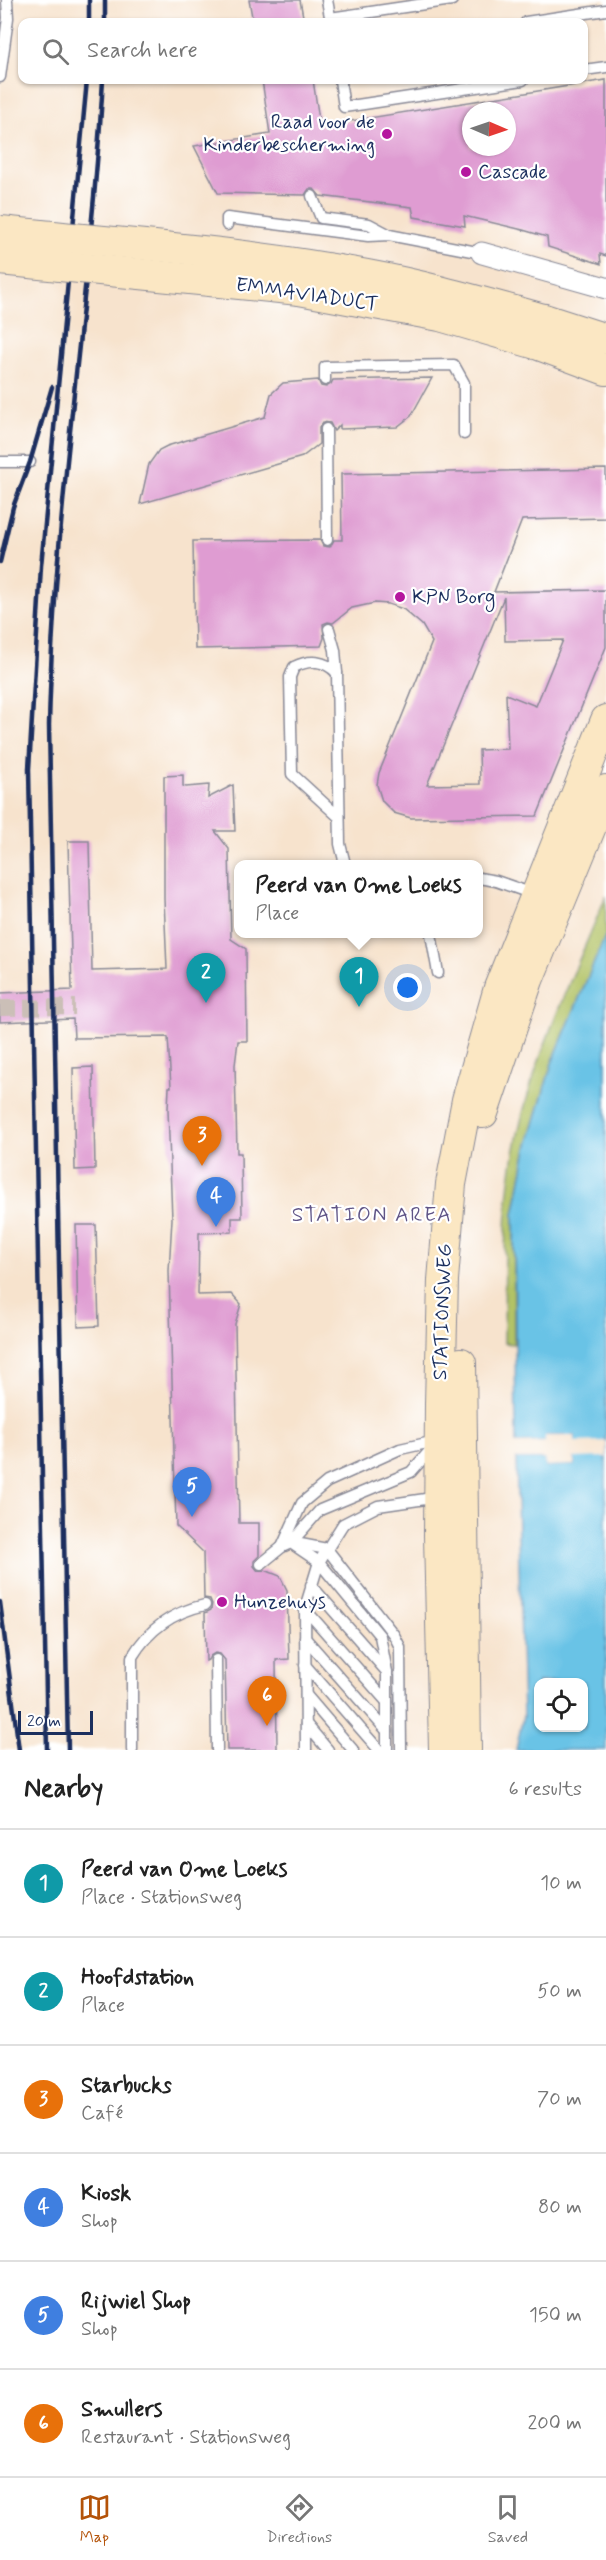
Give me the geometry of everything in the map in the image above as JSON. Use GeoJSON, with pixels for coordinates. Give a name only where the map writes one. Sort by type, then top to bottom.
{"type":"FeatureCollection","features":[{"type":"Feature","properties":{"kind":"main road","name":"EMMAVIADUCT"},"geometry":{"type":"LineString","coordinates":[[0,231],[237,254],[367,275],[452,294],[540,332],[606,370]]}},
{"type":"Feature","properties":{"kind":"main road","name":"EMMAVIADUCT"},"geometry":{"type":"LineString","coordinates":[[0,261],[299,290],[540,332],[606,339]]}},
{"type":"Feature","properties":{"kind":"main road","name":"STATIONSWEG"},"geometry":{"type":"LineString","coordinates":[[466,1750],[460,1281],[464,1196],[478,1128],[528,980],[548,900],[606,720]]}},
{"type":"Feature","properties":{"kind":"main road","name":"STATIONSWEG"},"geometry":{"type":"LineString","coordinates":[[444,1750],[440,1440],[445,1240],[458,1143],[479,1053],[499,988],[606,790]]}},
{"type":"Feature","properties":{"kind":"street"},"geometry":{"type":"LineString","coordinates":[[482,253],[606,288]]}},
{"type":"Feature","properties":{"kind":"lane"},"geometry":{"type":"LineString","coordinates":[[0,77],[8,18],[7,0]]}},
{"type":"Feature","properties":{"kind":"lane"},"geometry":{"type":"LineString","coordinates":[[327,0],[330,18]]}},
{"type":"Feature","properties":{"kind":"lane"},"geometry":{"type":"LineString","coordinates":[[342,18],[452,0]]}},
{"type":"Feature","properties":{"kind":"lane"},"geometry":{"type":"LineString","coordinates":[[553,18],[606,10]]}},
{"type":"Feature","properties":{"kind":"lane"},"geometry":{"type":"LineString","coordinates":[[588,69],[606,67]]}},
{"type":"Feature","properties":{"kind":"lane"},"geometry":{"type":"LineString","coordinates":[[341,84],[344,106],[495,84]]}},
{"type":"Feature","properties":{"kind":"lane"},"geometry":{"type":"LineString","coordinates":[[312,196],[321,218],[369,224],[389,235]]}},
{"type":"Feature","properties":{"kind":"lane"},"geometry":{"type":"LineString","coordinates":[[227,225],[228,218],[368,236],[389,235],[482,253]]}},
{"type":"Feature","properties":{"kind":"lane"},"geometry":{"type":"LineString","coordinates":[[325,380],[325,367],[366,368],[454,364],[464,383],[464,435]]}},
{"type":"Feature","properties":{"kind":"lane"},"geometry":{"type":"LineString","coordinates":[[326,429],[327,540]]}},
{"type":"Feature","properties":{"kind":"lane"},"geometry":{"type":"LineString","coordinates":[[0,462],[30,462]]}},
{"type":"Feature","properties":{"kind":"lane"},"geometry":{"type":"LineString","coordinates":[[329,628],[335,650],[337,673],[339,818],[343,860]]}},
{"type":"Feature","properties":{"kind":"lane"},"geometry":{"type":"LineString","coordinates":[[337,673],[330,666],[321,662],[303,663],[294,667],[290,676],[292,774],[339,818]]}},
{"type":"Feature","properties":{"kind":"lane"},"geometry":{"type":"LineString","coordinates":[[483,878],[496,880],[548,900]]}},
{"type":"Feature","properties":{"kind":"lane"},"geometry":{"type":"LineString","coordinates":[[432,938],[438,973]]}},
{"type":"Feature","properties":{"kind":"lane"},"geometry":{"type":"LineString","coordinates":[[306,1750],[305,1609],[319,1562],[343,1524],[378,1506],[439,1496],[462,1472],[440,1440]]}},
{"type":"Feature","properties":{"kind":"lane"},"geometry":{"type":"LineString","coordinates":[[261,1564],[286,1545],[320,1510],[411,1472],[440,1440]]}},
{"type":"Feature","properties":{"kind":"lane"},"geometry":{"type":"LineString","coordinates":[[286,1545],[302,1503],[327,1482],[400,1449],[440,1440]]}},
{"type":"Feature","properties":{"kind":"lane"},"geometry":{"type":"LineString","coordinates":[[286,1545],[327,1549],[394,1635],[400,1647],[401,1750]]}},
{"type":"Feature","properties":{"kind":"lane"},"geometry":{"type":"LineString","coordinates":[[286,1545],[319,1562],[380,1636],[387,1672],[387,1750]]}},
{"type":"Feature","properties":{"kind":"lane"},"geometry":{"type":"LineString","coordinates":[[311,1585],[387,1672]]}},
{"type":"Feature","properties":{"kind":"lane"},"geometry":{"type":"LineString","coordinates":[[132,1750],[132,1657],[161,1622],[205,1605]]}},
{"type":"Feature","properties":{"kind":"lane"},"geometry":{"type":"LineString","coordinates":[[305,1609],[387,1702]]}},
{"type":"Feature","properties":{"kind":"lane"},"geometry":{"type":"LineString","coordinates":[[305,1638],[387,1731]]}},
{"type":"Feature","properties":{"kind":"lane"},"geometry":{"type":"LineString","coordinates":[[216,1660],[217,1750]]}},
{"type":"Feature","properties":{"kind":"lane"},"geometry":{"type":"LineString","coordinates":[[305,1665],[379,1750]]}},
{"type":"Feature","properties":{"kind":"lane"},"geometry":{"type":"LineString","coordinates":[[306,1695],[353,1750]]}},
{"type":"Feature","properties":{"kind":"lane"},"geometry":{"type":"LineString","coordinates":[[306,1724],[328,1750]]}},
{"type":"Feature","properties":{"kind":"green space"},"geometry":{"type":"Polygon","coordinates":[[[606,896],[606,934],[552,1063],[527,1148],[514,1215],[514,1344],[504,1343],[507,1210],[519,1131],[538,1062],[606,896]]]}},
{"type":"Feature","properties":{"kind":"water"},"geometry":{"type":"Polygon","coordinates":[[[606,934],[606,1750],[516,1750],[523,1716],[516,1459],[546,1459],[546,1466],[574,1465],[574,1436],[546,1436],[546,1442],[516,1443],[514,1215],[527,1148],[552,1063],[606,934]]]}},
{"type":"Feature","properties":{"kind":"pier"},"geometry":{"type":"Polygon","coordinates":[[[545,1436],[574,1436],[574,1442],[606,1441],[606,1457],[574,1458],[574,1465],[546,1466],[545,1459],[516,1459],[516,1456],[546,1456],[549,1463],[571,1462],[571,1439],[548,1439],[546,1445],[516,1446],[516,1443],[545,1442],[545,1436]]]}},
{"type":"Feature","properties":{"kind":"building"},"geometry":{"type":"Polygon","coordinates":[[[249,0],[300,0],[303,18],[252,18],[249,0]]]}},
{"type":"Feature","properties":{"kind":"building","name":"Cascade"},"geometry":{"type":"Polygon","coordinates":[[[606,80],[606,256],[600,254],[601,264],[548,247],[547,237],[464,216],[465,226],[414,217],[412,207],[320,196],[314,189],[309,189],[305,195],[218,193],[194,146],[270,134],[263,84],[314,84],[320,126],[462,103],[462,156],[516,156],[516,102],[469,102],[606,80]]]}},
{"type":"Feature","properties":{"kind":"building"},"geometry":{"type":"Polygon","coordinates":[[[432,378],[411,416],[397,427],[340,429],[340,425],[334,431],[330,423],[323,422],[319,428],[319,444],[302,457],[140,504],[149,464],[159,450],[265,417],[271,394],[283,383],[318,380],[321,386],[326,387],[333,380],[432,378]]]}},
{"type":"Feature","properties":{"kind":"building","name":"KPN Borg"},"geometry":{"type":"Polygon","coordinates":[[[606,469],[606,518],[522,520],[494,592],[606,590],[606,647],[537,816],[411,818],[394,813],[382,801],[377,785],[379,773],[432,642],[422,625],[403,609],[375,603],[352,608],[333,623],[323,624],[324,638],[321,646],[195,649],[193,541],[320,540],[323,546],[330,547],[334,540],[342,540],[341,474],[606,469]],[[504,597],[427,785],[480,784],[479,750],[508,749],[506,694],[536,706],[563,640],[505,641],[504,597]]]}},
{"type":"Feature","properties":{"kind":"building"},"geometry":{"type":"Polygon","coordinates":[[[183,775],[183,786],[209,785],[208,798],[233,785],[235,831],[215,831],[229,849],[231,939],[246,949],[247,1041],[238,1041],[235,1065],[237,1153],[241,1153],[242,1218],[232,1218],[232,1232],[199,1233],[198,1295],[232,1294],[241,1304],[235,1324],[239,1523],[259,1523],[259,1556],[254,1561],[254,1566],[258,1571],[265,1570],[280,1576],[287,1590],[289,1659],[276,1660],[277,1750],[227,1750],[225,1660],[220,1654],[215,1653],[206,1661],[205,1613],[211,1610],[212,1604],[210,1599],[204,1598],[203,1552],[176,1526],[169,1271],[172,1219],[168,1109],[169,1087],[171,1087],[168,1037],[74,1038],[73,1019],[0,1022],[0,993],[72,990],[68,841],[89,841],[92,971],[167,969],[164,899],[164,776],[183,775]]]}},
{"type":"Feature","properties":{"kind":"building"},"geometry":{"type":"Polygon","coordinates":[[[93,1067],[95,1169],[75,1170],[73,1068],[93,1067]]]}},
{"type":"Feature","properties":{"kind":"building"},"geometry":{"type":"Polygon","coordinates":[[[76,1225],[96,1225],[99,1326],[78,1327],[76,1225]]]}},
{"type":"Feature","properties":{"kind":"tunnel"},"geometry":{"type":"LineString","coordinates":[[0,1008],[75,1007]]}},
{"type":"Feature","properties":{"kind":"railway"},"geometry":{"type":"LineString","coordinates":[[89,0],[89,18]]}},
{"type":"Feature","properties":{"kind":"railway"},"geometry":{"type":"LineString","coordinates":[[105,0],[105,18]]}},
{"type":"Feature","properties":{"kind":"railway"},"geometry":{"type":"LineString","coordinates":[[47,1750],[29,769],[41,566],[87,84]]}},
{"type":"Feature","properties":{"kind":"railway"},"geometry":{"type":"LineString","coordinates":[[68,1750],[49,725],[58,563],[90,241],[103,84]]}},
{"type":"Feature","properties":{"kind":"railway"},"geometry":{"type":"LineString","coordinates":[[0,562],[13,507],[30,462],[52,387]]}},
{"type":"Feature","properties":{"kind":"railway"},"geometry":{"type":"LineString","coordinates":[[0,1602],[19,1750]]}},
{"type":"Feature","properties":{"kind":"place","name":"Raad voor de Kinderbescherming"},"geometry":{"type":"Point","coordinates":[387,134]}},
{"type":"Feature","properties":{"kind":"place","name":"Cascade"},"geometry":{"type":"Point","coordinates":[466,172]}},
{"type":"Feature","properties":{"kind":"place","name":"KPN Borg"},"geometry":{"type":"Point","coordinates":[400,597]}},
{"type":"Feature","properties":{"kind":"place","name":"Hoofdstation"},"geometry":{"type":"Point","coordinates":[206,1003]}},
{"type":"Feature","properties":{"kind":"place","name":"Peerd van Ome Loeks"},"geometry":{"type":"Point","coordinates":[359,1007]}},
{"type":"Feature","properties":{"kind":"place","name":"Starbucks"},"geometry":{"type":"Point","coordinates":[202,1166]}},
{"type":"Feature","properties":{"kind":"place","name":"Kiosk"},"geometry":{"type":"Point","coordinates":[216,1227]}},
{"type":"Feature","properties":{"kind":"place","name":"Rijwiel Shop"},"geometry":{"type":"Point","coordinates":[192,1517]}},
{"type":"Feature","properties":{"kind":"place","name":"Hunzehuys"},"geometry":{"type":"Point","coordinates":[222,1602]}},
{"type":"Feature","properties":{"kind":"place","name":"Smullers"},"geometry":{"type":"Point","coordinates":[267,1726]}},
{"type":"Feature","properties":{"kind":"district","name":"STATION AREA"},"geometry":{"type":"Point","coordinates":[372,1215]}}]}
